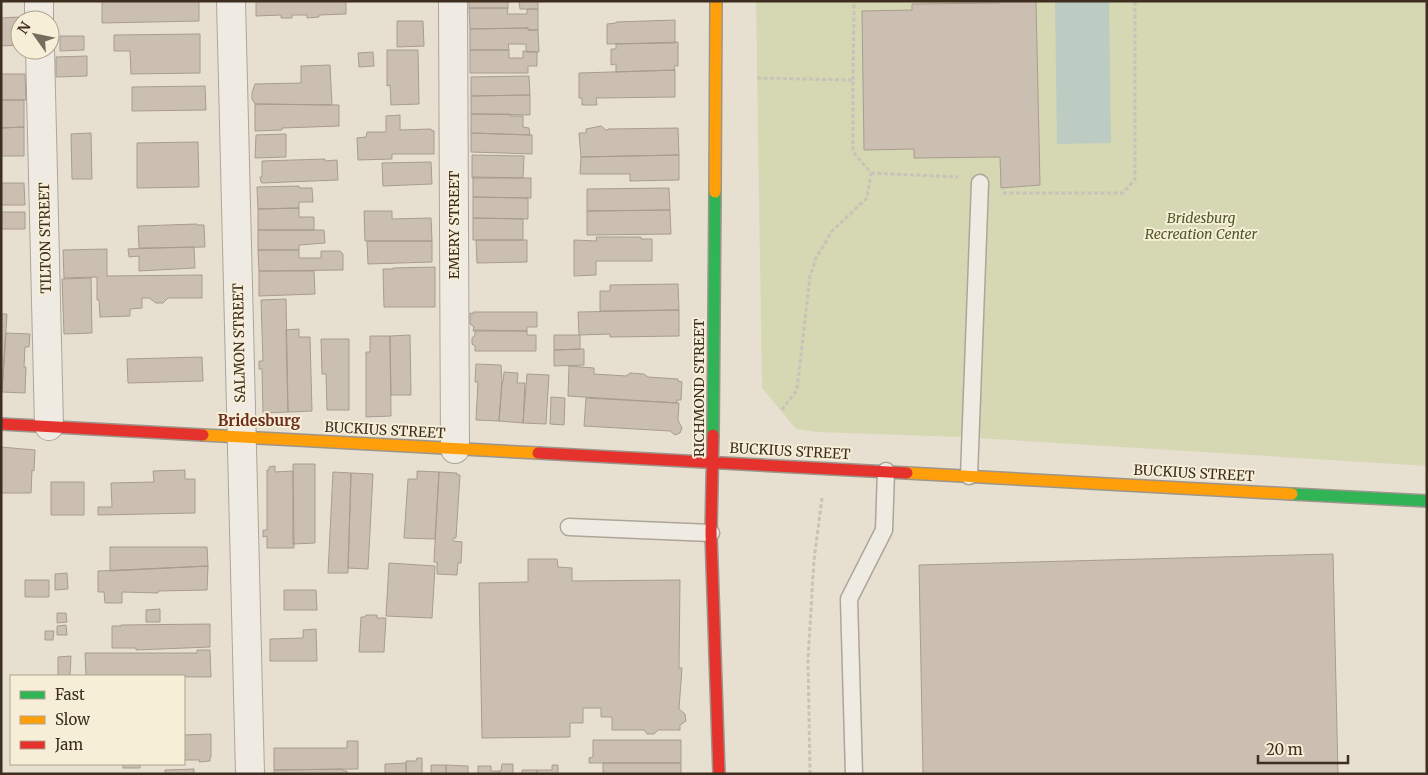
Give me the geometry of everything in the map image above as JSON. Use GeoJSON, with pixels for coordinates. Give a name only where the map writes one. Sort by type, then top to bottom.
{"type":"FeatureCollection","features":[{"type":"Feature","properties":{"kind":"street","name":"SALMON STREET"},"geometry":{"type":"LineString","coordinates":[[231,1],[250,774]]}},
{"type":"Feature","properties":{"kind":"street","name":"EMERY STREET"},"geometry":{"type":"LineString","coordinates":[[452,1],[456,449]]}},
{"type":"Feature","properties":{"kind":"street","name":"RICHMOND STREET"},"geometry":{"type":"LineString","coordinates":[[716,1],[713,462],[710,533],[719,774]]}},
{"type":"Feature","properties":{"kind":"street","name":"TILTON STREET"},"geometry":{"type":"LineString","coordinates":[[40,60],[49,426]]}},
{"type":"Feature","properties":{"kind":"street","name":"BUCKIUS STREET"},"geometry":{"type":"LineString","coordinates":[[1,424],[1427,501]]}},
{"type":"Feature","properties":{"kind":"lane"},"geometry":{"type":"LineString","coordinates":[[969,476],[980,184]]}},
{"type":"Feature","properties":{"kind":"lane"},"geometry":{"type":"LineString","coordinates":[[854,774],[849,599],[884,530],[886,471]]}},
{"type":"Feature","properties":{"kind":"lane"},"geometry":{"type":"LineString","coordinates":[[569,527],[710,533]]}},
{"type":"Feature","properties":{"kind":"path"},"geometry":{"type":"LineString","coordinates":[[854,1],[853,152],[871,173],[974,178],[990,193],[1123,193],[1135,179],[1134,1]]}},
{"type":"Feature","properties":{"kind":"path"},"geometry":{"type":"LineString","coordinates":[[757,78],[853,80]]}},
{"type":"Feature","properties":{"kind":"path"},"geometry":{"type":"LineString","coordinates":[[781,411],[797,390],[810,276],[816,258],[832,231],[866,198],[871,173]]}},
{"type":"Feature","properties":{"kind":"path"},"geometry":{"type":"LineString","coordinates":[[810,774],[808,659],[814,560],[826,468]]}},
{"type":"Feature","properties":{"kind":"green space","name":"Bridesburg Recreation Center"},"geometry":{"type":"Polygon","coordinates":[[[756,1],[1427,1],[1427,466],[961,437],[818,432],[796,429],[762,388],[756,1]]]}},
{"type":"Feature","properties":{"kind":"shaded area"},"geometry":{"type":"Polygon","coordinates":[[[1055,1],[1109,1],[1111,143],[1057,144],[1055,1]]]}},
{"type":"Feature","properties":{"kind":"building"},"geometry":{"type":"Polygon","coordinates":[[[102,1],[199,1],[199,21],[102,23],[102,1]]]}},
{"type":"Feature","properties":{"kind":"building"},"geometry":{"type":"Polygon","coordinates":[[[256,1],[346,1],[346,14],[319,15],[319,17],[307,18],[307,15],[292,15],[292,18],[281,18],[281,15],[256,16],[256,1]]]}},
{"type":"Feature","properties":{"kind":"building"},"geometry":{"type":"Polygon","coordinates":[[[469,1],[519,1],[508,2],[508,8],[469,8],[469,1]]]}},
{"type":"Feature","properties":{"kind":"building"},"geometry":{"type":"Polygon","coordinates":[[[519,1],[538,1],[538,9],[520,9],[519,1]]]}},
{"type":"Feature","properties":{"kind":"building"},"geometry":{"type":"Polygon","coordinates":[[[999,1],[1036,1],[1040,185],[1001,188],[1000,157],[914,158],[914,149],[864,150],[862,11],[912,10],[912,4],[999,3],[999,1]]]}},
{"type":"Feature","properties":{"kind":"building"},"geometry":{"type":"Polygon","coordinates":[[[469,8],[508,8],[507,14],[527,14],[527,9],[538,9],[538,30],[528,30],[528,28],[470,29],[469,8]]]}},
{"type":"Feature","properties":{"kind":"building"},"geometry":{"type":"Polygon","coordinates":[[[1,18],[10,18],[10,46],[1,46],[1,18]]]}},
{"type":"Feature","properties":{"kind":"building"},"geometry":{"type":"Polygon","coordinates":[[[675,20],[675,43],[607,44],[607,24],[675,20]]]}},
{"type":"Feature","properties":{"kind":"building"},"geometry":{"type":"Polygon","coordinates":[[[397,21],[423,21],[424,46],[397,47],[397,21]]]}},
{"type":"Feature","properties":{"kind":"building"},"geometry":{"type":"Polygon","coordinates":[[[528,28],[528,30],[538,30],[539,52],[526,52],[526,44],[508,44],[509,50],[470,50],[470,29],[528,28]]]}},
{"type":"Feature","properties":{"kind":"building"},"geometry":{"type":"Polygon","coordinates":[[[200,34],[200,73],[131,74],[130,51],[114,51],[114,35],[200,34]]]}},
{"type":"Feature","properties":{"kind":"building"},"geometry":{"type":"Polygon","coordinates":[[[60,36],[84,36],[84,50],[60,51],[60,36]]]}},
{"type":"Feature","properties":{"kind":"building"},"geometry":{"type":"Polygon","coordinates":[[[678,42],[678,66],[674,66],[675,70],[616,72],[616,64],[611,65],[611,49],[616,49],[616,44],[678,42]]]}},
{"type":"Feature","properties":{"kind":"building"},"geometry":{"type":"Polygon","coordinates":[[[387,50],[418,50],[419,104],[391,105],[390,85],[387,86],[387,50]]]}},
{"type":"Feature","properties":{"kind":"building"},"geometry":{"type":"Polygon","coordinates":[[[470,50],[509,50],[509,58],[523,58],[523,51],[537,52],[537,66],[528,66],[528,73],[470,73],[470,50]]]}},
{"type":"Feature","properties":{"kind":"building"},"geometry":{"type":"Polygon","coordinates":[[[373,52],[374,66],[359,67],[358,53],[373,52]]]}},
{"type":"Feature","properties":{"kind":"building"},"geometry":{"type":"Polygon","coordinates":[[[87,56],[87,76],[56,77],[56,60],[60,60],[60,57],[87,56]]]}},
{"type":"Feature","properties":{"kind":"building"},"geometry":{"type":"Polygon","coordinates":[[[330,65],[332,105],[255,104],[252,99],[255,84],[301,83],[301,66],[330,65]]]}},
{"type":"Feature","properties":{"kind":"building"},"geometry":{"type":"Polygon","coordinates":[[[675,70],[675,97],[596,98],[597,105],[582,105],[582,98],[579,98],[579,73],[675,70]]]}},
{"type":"Feature","properties":{"kind":"building"},"geometry":{"type":"Polygon","coordinates":[[[1,74],[25,74],[26,100],[1,100],[1,74]]]}},
{"type":"Feature","properties":{"kind":"building"},"geometry":{"type":"Polygon","coordinates":[[[529,76],[530,95],[471,96],[471,77],[529,76]]]}},
{"type":"Feature","properties":{"kind":"building"},"geometry":{"type":"Polygon","coordinates":[[[205,86],[206,110],[132,111],[132,87],[205,86]]]}},
{"type":"Feature","properties":{"kind":"building"},"geometry":{"type":"Polygon","coordinates":[[[530,95],[530,115],[471,114],[471,96],[530,95]]]}},
{"type":"Feature","properties":{"kind":"building"},"geometry":{"type":"Polygon","coordinates":[[[1,100],[24,100],[24,127],[1,128],[1,100]]]}},
{"type":"Feature","properties":{"kind":"building"},"geometry":{"type":"Polygon","coordinates":[[[255,104],[339,105],[339,126],[255,131],[255,104]]]}},
{"type":"Feature","properties":{"kind":"building"},"geometry":{"type":"Polygon","coordinates":[[[471,114],[523,116],[523,127],[529,128],[530,135],[471,133],[471,114]]]}},
{"type":"Feature","properties":{"kind":"building"},"geometry":{"type":"Polygon","coordinates":[[[400,115],[400,130],[431,129],[434,131],[434,154],[392,154],[392,159],[358,160],[357,138],[366,137],[367,132],[386,132],[386,116],[400,115]]]}},
{"type":"Feature","properties":{"kind":"building"},"geometry":{"type":"Polygon","coordinates":[[[601,126],[606,130],[678,128],[679,155],[581,157],[579,133],[586,133],[586,129],[601,126]]]}},
{"type":"Feature","properties":{"kind":"building"},"geometry":{"type":"Polygon","coordinates":[[[24,127],[24,156],[1,156],[1,128],[24,127]]]}},
{"type":"Feature","properties":{"kind":"building"},"geometry":{"type":"Polygon","coordinates":[[[91,133],[92,179],[72,179],[71,134],[91,133]]]}},
{"type":"Feature","properties":{"kind":"building"},"geometry":{"type":"Polygon","coordinates":[[[471,133],[532,135],[532,154],[471,152],[471,133]]]}},
{"type":"Feature","properties":{"kind":"building"},"geometry":{"type":"Polygon","coordinates":[[[286,134],[286,157],[255,158],[256,135],[286,134]]]}},
{"type":"Feature","properties":{"kind":"building"},"geometry":{"type":"Polygon","coordinates":[[[198,142],[199,187],[137,188],[137,143],[198,142]]]}},
{"type":"Feature","properties":{"kind":"building"},"geometry":{"type":"Polygon","coordinates":[[[472,155],[524,156],[523,178],[472,178],[472,155]]]}},
{"type":"Feature","properties":{"kind":"building"},"geometry":{"type":"Polygon","coordinates":[[[679,155],[679,180],[630,181],[630,174],[580,174],[581,157],[679,155]]]}},
{"type":"Feature","properties":{"kind":"building"},"geometry":{"type":"Polygon","coordinates":[[[325,159],[325,161],[337,160],[338,180],[261,182],[262,161],[325,159]]]}},
{"type":"Feature","properties":{"kind":"building"},"geometry":{"type":"Polygon","coordinates":[[[431,162],[432,184],[383,186],[382,163],[431,162]]]}},
{"type":"Feature","properties":{"kind":"building"},"geometry":{"type":"Polygon","coordinates":[[[473,177],[531,178],[531,198],[473,197],[473,177]]]}},
{"type":"Feature","properties":{"kind":"building"},"geometry":{"type":"Polygon","coordinates":[[[1,183],[24,183],[25,205],[1,205],[1,183]]]}},
{"type":"Feature","properties":{"kind":"building"},"geometry":{"type":"Polygon","coordinates":[[[299,186],[299,188],[312,188],[313,202],[299,202],[299,208],[258,209],[257,187],[299,186]]]}},
{"type":"Feature","properties":{"kind":"building"},"geometry":{"type":"Polygon","coordinates":[[[669,188],[670,210],[587,211],[587,189],[669,188]]]}},
{"type":"Feature","properties":{"kind":"building"},"geometry":{"type":"Polygon","coordinates":[[[473,197],[528,198],[528,219],[473,218],[473,197]]]}},
{"type":"Feature","properties":{"kind":"building"},"geometry":{"type":"Polygon","coordinates":[[[299,208],[299,217],[314,217],[314,230],[258,230],[258,209],[299,208]]]}},
{"type":"Feature","properties":{"kind":"building"},"geometry":{"type":"Polygon","coordinates":[[[670,210],[671,234],[587,235],[587,211],[670,210]]]}},
{"type":"Feature","properties":{"kind":"building"},"geometry":{"type":"Polygon","coordinates":[[[364,211],[392,211],[392,219],[431,218],[432,241],[365,241],[364,211]]]}},
{"type":"Feature","properties":{"kind":"building"},"geometry":{"type":"Polygon","coordinates":[[[1,212],[25,212],[25,229],[1,229],[1,212]]]}},
{"type":"Feature","properties":{"kind":"building"},"geometry":{"type":"Polygon","coordinates":[[[473,218],[523,219],[523,240],[473,240],[473,218]]]}},
{"type":"Feature","properties":{"kind":"building"},"geometry":{"type":"Polygon","coordinates":[[[204,225],[205,247],[139,248],[138,226],[204,225]]]}},
{"type":"Feature","properties":{"kind":"building"},"geometry":{"type":"Polygon","coordinates":[[[258,230],[324,230],[325,243],[299,245],[299,250],[258,250],[258,230]]]}},
{"type":"Feature","properties":{"kind":"building"},"geometry":{"type":"Polygon","coordinates":[[[596,237],[641,237],[641,239],[652,239],[652,261],[596,261],[596,275],[574,276],[574,240],[597,241],[596,237]]]}},
{"type":"Feature","properties":{"kind":"building"},"geometry":{"type":"Polygon","coordinates":[[[476,240],[527,240],[527,262],[477,263],[476,240]]]}},
{"type":"Feature","properties":{"kind":"building"},"geometry":{"type":"Polygon","coordinates":[[[367,241],[432,241],[432,262],[368,264],[367,241]]]}},
{"type":"Feature","properties":{"kind":"building"},"geometry":{"type":"Polygon","coordinates":[[[194,247],[195,268],[139,271],[139,256],[129,257],[128,249],[194,247]]]}},
{"type":"Feature","properties":{"kind":"building"},"geometry":{"type":"Polygon","coordinates":[[[107,249],[107,276],[202,275],[202,298],[168,298],[163,303],[156,303],[149,298],[142,298],[142,308],[130,309],[130,316],[100,317],[99,300],[97,300],[97,277],[64,278],[63,250],[107,249]]]}},
{"type":"Feature","properties":{"kind":"building"},"geometry":{"type":"Polygon","coordinates":[[[258,250],[299,250],[299,258],[321,258],[321,251],[340,251],[343,254],[343,270],[259,271],[258,250]]]}},
{"type":"Feature","properties":{"kind":"building"},"geometry":{"type":"Polygon","coordinates":[[[435,267],[435,307],[384,307],[383,269],[435,267]]]}},
{"type":"Feature","properties":{"kind":"building"},"geometry":{"type":"Polygon","coordinates":[[[259,271],[314,271],[315,294],[259,296],[259,271]]]}},
{"type":"Feature","properties":{"kind":"building"},"geometry":{"type":"Polygon","coordinates":[[[91,278],[92,333],[64,334],[62,279],[91,278]]]}},
{"type":"Feature","properties":{"kind":"building"},"geometry":{"type":"Polygon","coordinates":[[[678,284],[679,310],[600,311],[600,291],[610,291],[610,285],[678,284]]]}},
{"type":"Feature","properties":{"kind":"building"},"geometry":{"type":"Polygon","coordinates":[[[286,299],[288,412],[263,413],[262,369],[259,369],[259,361],[263,361],[261,300],[286,299]]]}},
{"type":"Feature","properties":{"kind":"building"},"geometry":{"type":"Polygon","coordinates":[[[679,310],[679,336],[610,337],[610,334],[579,335],[578,312],[679,310]]]}},
{"type":"Feature","properties":{"kind":"building"},"geometry":{"type":"Polygon","coordinates":[[[473,312],[537,312],[537,327],[527,327],[527,331],[473,331],[474,327],[470,324],[470,313],[473,314],[473,312]]]}},
{"type":"Feature","properties":{"kind":"building"},"geometry":{"type":"Polygon","coordinates":[[[1,314],[7,314],[2,390],[1,390],[1,314]]]}},
{"type":"Feature","properties":{"kind":"building"},"geometry":{"type":"Polygon","coordinates":[[[299,329],[299,337],[310,337],[312,411],[288,412],[286,330],[299,329]]]}},
{"type":"Feature","properties":{"kind":"building"},"geometry":{"type":"Polygon","coordinates":[[[475,330],[527,331],[527,335],[536,335],[536,351],[475,351],[472,338],[475,335],[475,330]]]}},
{"type":"Feature","properties":{"kind":"building"},"geometry":{"type":"Polygon","coordinates":[[[6,333],[30,334],[29,347],[25,347],[25,393],[2,392],[6,333]]]}},
{"type":"Feature","properties":{"kind":"building"},"geometry":{"type":"Polygon","coordinates":[[[410,335],[411,395],[391,395],[390,336],[410,335]]]}},
{"type":"Feature","properties":{"kind":"building"},"geometry":{"type":"Polygon","coordinates":[[[554,335],[580,335],[580,349],[554,350],[554,335]]]}},
{"type":"Feature","properties":{"kind":"building"},"geometry":{"type":"Polygon","coordinates":[[[370,336],[390,336],[391,416],[366,417],[366,352],[370,352],[370,336]]]}},
{"type":"Feature","properties":{"kind":"building"},"geometry":{"type":"Polygon","coordinates":[[[321,339],[349,339],[349,410],[327,410],[326,374],[322,374],[321,339]]]}},
{"type":"Feature","properties":{"kind":"building"},"geometry":{"type":"Polygon","coordinates":[[[584,349],[584,365],[554,366],[554,350],[584,349]]]}},
{"type":"Feature","properties":{"kind":"building"},"geometry":{"type":"Polygon","coordinates":[[[202,357],[203,381],[128,383],[127,359],[202,357]]]}},
{"type":"Feature","properties":{"kind":"building"},"geometry":{"type":"Polygon","coordinates":[[[476,364],[501,365],[502,382],[499,421],[476,420],[478,382],[475,382],[476,364]]]}},
{"type":"Feature","properties":{"kind":"building"},"geometry":{"type":"Polygon","coordinates":[[[569,366],[594,368],[594,374],[626,376],[630,373],[644,374],[648,377],[678,379],[678,381],[682,382],[681,400],[677,400],[677,403],[568,396],[569,366]]]}},
{"type":"Feature","properties":{"kind":"building"},"geometry":{"type":"Polygon","coordinates":[[[504,372],[518,373],[517,383],[525,383],[523,423],[499,421],[504,372]]]}},
{"type":"Feature","properties":{"kind":"building"},"geometry":{"type":"Polygon","coordinates":[[[527,374],[549,375],[546,424],[523,423],[527,374]]]}},
{"type":"Feature","properties":{"kind":"building"},"geometry":{"type":"Polygon","coordinates":[[[551,397],[565,398],[564,425],[550,424],[551,397]]]}},
{"type":"Feature","properties":{"kind":"building"},"geometry":{"type":"Polygon","coordinates":[[[586,398],[679,403],[678,420],[682,428],[680,433],[675,435],[670,431],[584,426],[586,398]]]}},
{"type":"Feature","properties":{"kind":"building"},"geometry":{"type":"Polygon","coordinates":[[[1,447],[35,450],[31,493],[1,493],[1,447]]]}},
{"type":"Feature","properties":{"kind":"building"},"geometry":{"type":"Polygon","coordinates":[[[293,464],[315,464],[315,543],[293,544],[293,464]]]}},
{"type":"Feature","properties":{"kind":"building"},"geometry":{"type":"Polygon","coordinates":[[[275,466],[275,472],[293,471],[294,548],[267,548],[267,536],[263,537],[263,530],[267,530],[267,470],[269,470],[269,467],[275,466]]]}},
{"type":"Feature","properties":{"kind":"building"},"geometry":{"type":"Polygon","coordinates":[[[185,470],[185,479],[195,479],[195,513],[98,515],[98,507],[112,507],[111,483],[154,482],[153,471],[185,470]]]}},
{"type":"Feature","properties":{"kind":"building"},"geometry":{"type":"Polygon","coordinates":[[[417,471],[439,472],[435,539],[404,538],[408,479],[417,479],[417,471]]]}},
{"type":"Feature","properties":{"kind":"building"},"geometry":{"type":"Polygon","coordinates":[[[333,472],[351,473],[348,573],[328,573],[333,472]]]}},
{"type":"Feature","properties":{"kind":"building"},"geometry":{"type":"Polygon","coordinates":[[[439,472],[457,473],[457,475],[460,475],[456,538],[453,538],[453,541],[462,542],[461,563],[458,563],[457,575],[437,574],[437,562],[434,562],[439,472]]]}},
{"type":"Feature","properties":{"kind":"building"},"geometry":{"type":"Polygon","coordinates":[[[351,473],[373,474],[368,569],[348,568],[351,473]]]}},
{"type":"Feature","properties":{"kind":"building"},"geometry":{"type":"Polygon","coordinates":[[[51,482],[84,482],[84,515],[51,515],[51,482]]]}},
{"type":"Feature","properties":{"kind":"building"},"geometry":{"type":"Polygon","coordinates":[[[110,547],[207,547],[208,566],[110,571],[110,547]]]}},
{"type":"Feature","properties":{"kind":"building"},"geometry":{"type":"Polygon","coordinates":[[[1333,554],[1338,774],[923,774],[919,565],[1333,554]]]}},
{"type":"Feature","properties":{"kind":"building"},"geometry":{"type":"Polygon","coordinates":[[[528,559],[557,559],[558,567],[572,568],[572,581],[680,580],[679,668],[682,668],[679,709],[685,714],[686,721],[680,725],[680,730],[658,730],[654,734],[647,734],[644,730],[612,730],[612,717],[601,717],[601,708],[583,708],[583,723],[570,723],[570,737],[482,738],[479,583],[528,582],[528,559]]]}},
{"type":"Feature","properties":{"kind":"building"},"geometry":{"type":"Polygon","coordinates":[[[389,563],[435,566],[432,618],[386,616],[389,563]]]}},
{"type":"Feature","properties":{"kind":"building"},"geometry":{"type":"Polygon","coordinates":[[[208,566],[207,590],[158,591],[158,593],[122,592],[122,603],[105,603],[104,592],[98,592],[98,571],[208,566]]]}},
{"type":"Feature","properties":{"kind":"building"},"geometry":{"type":"Polygon","coordinates":[[[67,573],[68,589],[55,590],[55,574],[67,573]]]}},
{"type":"Feature","properties":{"kind":"building"},"geometry":{"type":"Polygon","coordinates":[[[25,580],[49,580],[49,597],[25,597],[25,580]]]}},
{"type":"Feature","properties":{"kind":"building"},"geometry":{"type":"Polygon","coordinates":[[[284,590],[316,590],[317,610],[284,610],[284,590]]]}},
{"type":"Feature","properties":{"kind":"building"},"geometry":{"type":"Polygon","coordinates":[[[160,609],[160,622],[146,622],[146,610],[160,609]]]}},
{"type":"Feature","properties":{"kind":"building"},"geometry":{"type":"Polygon","coordinates":[[[57,613],[66,613],[67,622],[57,623],[57,613]]]}},
{"type":"Feature","properties":{"kind":"building"},"geometry":{"type":"Polygon","coordinates":[[[377,615],[377,618],[386,618],[384,652],[359,652],[361,617],[377,615]]]}},
{"type":"Feature","properties":{"kind":"building"},"geometry":{"type":"Polygon","coordinates":[[[210,624],[210,647],[136,650],[136,648],[112,648],[112,626],[210,624]]]}},
{"type":"Feature","properties":{"kind":"building"},"geometry":{"type":"Polygon","coordinates":[[[66,625],[67,635],[57,635],[57,626],[66,625]]]}},
{"type":"Feature","properties":{"kind":"building"},"geometry":{"type":"Polygon","coordinates":[[[316,629],[317,661],[270,661],[270,639],[303,638],[303,630],[316,629]]]}},
{"type":"Feature","properties":{"kind":"building"},"geometry":{"type":"Polygon","coordinates":[[[45,631],[54,631],[53,640],[45,640],[45,631]]]}},
{"type":"Feature","properties":{"kind":"building"},"geometry":{"type":"Polygon","coordinates":[[[197,650],[210,650],[211,677],[185,677],[185,675],[86,675],[85,653],[197,653],[197,650]]]}},
{"type":"Feature","properties":{"kind":"building"},"geometry":{"type":"Polygon","coordinates":[[[71,656],[70,675],[58,675],[58,657],[71,656]]]}},
{"type":"Feature","properties":{"kind":"building"},"geometry":{"type":"Polygon","coordinates":[[[211,734],[210,761],[185,760],[185,735],[211,734]]]}},
{"type":"Feature","properties":{"kind":"building"},"geometry":{"type":"Polygon","coordinates":[[[593,740],[681,740],[681,763],[589,763],[589,758],[593,757],[593,740]]]}},
{"type":"Feature","properties":{"kind":"building"},"geometry":{"type":"Polygon","coordinates":[[[347,741],[358,741],[358,769],[274,770],[274,748],[347,748],[347,741]]]}},
{"type":"Feature","properties":{"kind":"building"},"geometry":{"type":"Polygon","coordinates":[[[417,758],[422,758],[422,774],[406,774],[406,761],[416,761],[417,758]]]}},
{"type":"Feature","properties":{"kind":"building"},"geometry":{"type":"Polygon","coordinates":[[[406,763],[406,774],[385,774],[385,764],[406,763]]]}},
{"type":"Feature","properties":{"kind":"building"},"geometry":{"type":"Polygon","coordinates":[[[603,763],[681,763],[681,774],[603,774],[603,763]]]}},
{"type":"Feature","properties":{"kind":"building"},"geometry":{"type":"Polygon","coordinates":[[[502,764],[513,764],[513,774],[499,774],[502,764]]]}},
{"type":"Feature","properties":{"kind":"building"},"geometry":{"type":"Polygon","coordinates":[[[123,765],[140,765],[140,768],[123,768],[123,765]]]}},
{"type":"Feature","properties":{"kind":"building"},"geometry":{"type":"Polygon","coordinates":[[[431,765],[446,765],[446,774],[431,774],[431,765]]]}},
{"type":"Feature","properties":{"kind":"building"},"geometry":{"type":"Polygon","coordinates":[[[446,765],[468,766],[468,774],[446,774],[446,765]]]}},
{"type":"Feature","properties":{"kind":"building"},"geometry":{"type":"Polygon","coordinates":[[[552,765],[558,765],[558,774],[537,774],[537,770],[552,770],[552,765]]]}},
{"type":"Feature","properties":{"kind":"building"},"geometry":{"type":"Polygon","coordinates":[[[478,766],[491,766],[491,771],[499,771],[499,774],[478,774],[478,766]]]}},
{"type":"Feature","properties":{"kind":"building"},"geometry":{"type":"Polygon","coordinates":[[[194,769],[194,774],[165,774],[165,770],[194,769]]]}},
{"type":"Feature","properties":{"kind":"building"},"geometry":{"type":"Polygon","coordinates":[[[342,769],[347,771],[347,774],[274,774],[274,770],[342,769]]]}},
{"type":"Feature","properties":{"kind":"building"},"geometry":{"type":"Polygon","coordinates":[[[522,770],[537,770],[537,774],[522,774],[522,770]]]}},
{"type":"Feature","properties":{"kind":"traffic: fast"},"geometry":{"type":"LineString","coordinates":[[713,435],[715,192]]}},
{"type":"Feature","properties":{"kind":"traffic: fast"},"geometry":{"type":"LineString","coordinates":[[1292,494],[1427,501]]}},
{"type":"Feature","properties":{"kind":"traffic: slow"},"geometry":{"type":"LineString","coordinates":[[715,192],[716,1]]}},
{"type":"Feature","properties":{"kind":"traffic: slow"},"geometry":{"type":"LineString","coordinates":[[203,435],[538,453]]}},
{"type":"Feature","properties":{"kind":"traffic: slow"},"geometry":{"type":"LineString","coordinates":[[907,473],[1292,494]]}},
{"type":"Feature","properties":{"kind":"traffic: jam"},"geometry":{"type":"LineString","coordinates":[[1,424],[203,435]]}},
{"type":"Feature","properties":{"kind":"traffic: jam"},"geometry":{"type":"LineString","coordinates":[[713,435],[711,533],[719,774]]}},
{"type":"Feature","properties":{"kind":"traffic: jam"},"geometry":{"type":"LineString","coordinates":[[538,453],[907,473]]}},
{"type":"Feature","properties":{"kind":"district","name":"Bridesburg"},"geometry":{"type":"Point","coordinates":[259,420]}}]}
